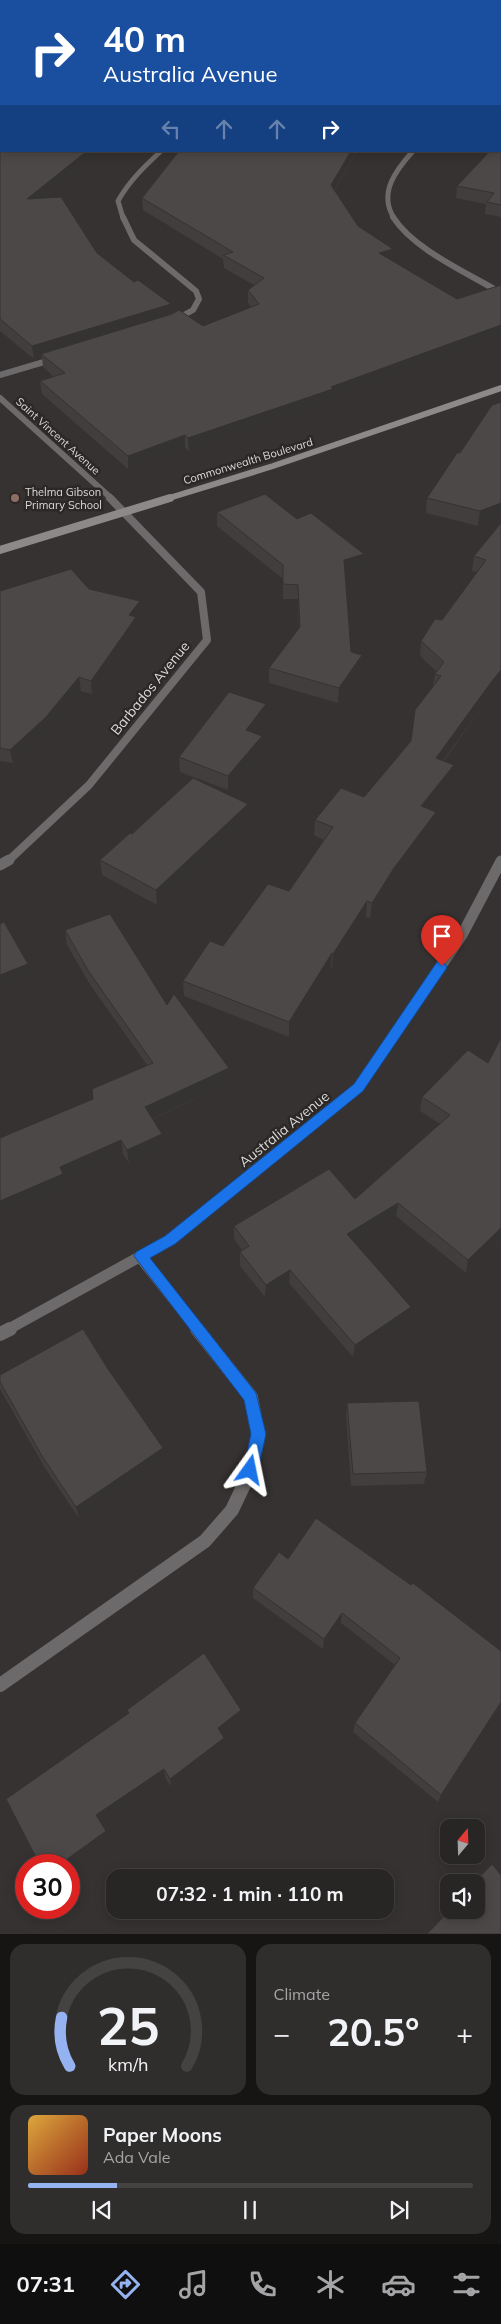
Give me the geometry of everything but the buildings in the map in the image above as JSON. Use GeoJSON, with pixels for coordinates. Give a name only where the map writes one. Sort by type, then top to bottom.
{"type":"FeatureCollection","features":[{"type":"Feature","properties":{"kind":"street"},"geometry":{"type":"LineString","coordinates":[[160,152],[134,179],[118,201],[126,226],[134,240],[196,291],[199,299],[196,307],[188,314],[170,322]]}},
{"type":"Feature","properties":{"kind":"street"},"geometry":{"type":"LineString","coordinates":[[412,152],[400,165],[390,182],[387,198],[390,213],[414,238],[501,293]]}},
{"type":"Feature","properties":{"kind":"street"},"geometry":{"type":"LineString","coordinates":[[0,375],[63,356]]}},
{"type":"Feature","properties":{"kind":"street","name":"Commonwealth Boulevard"},"geometry":{"type":"LineString","coordinates":[[0,550],[124,510],[273,466],[501,388]]}},
{"type":"Feature","properties":{"kind":"street","name":"Saint Vincent Avenue"},"geometry":{"type":"LineString","coordinates":[[0,398],[124,510]]}},
{"type":"Feature","properties":{"kind":"street","name":"Barbados Avenue"},"geometry":{"type":"LineString","coordinates":[[0,865],[10,860],[89,785],[207,640],[201,592],[124,510]]}},
{"type":"Feature","properties":{"kind":"street","name":"Australia Avenue"},"geometry":{"type":"LineString","coordinates":[[0,1334],[170,1240],[358,1088],[462,935],[501,861]]}},
{"type":"Feature","properties":{"kind":"street"},"geometry":{"type":"LineString","coordinates":[[0,1685],[205,1541],[232,1510],[250,1470],[258,1434],[251,1398],[140,1256]]}},
{"type":"Feature","properties":{"kind":"place","name":"Thelma Gibson Primary School"},"geometry":{"type":"Point","coordinates":[15,498]}},
{"type":"Feature","properties":{"kind":"route"},"geometry":{"type":"LineString","coordinates":[[250,1470],[258,1434],[251,1398],[140,1256],[170,1240],[358,1088],[442,966]]}}]}
